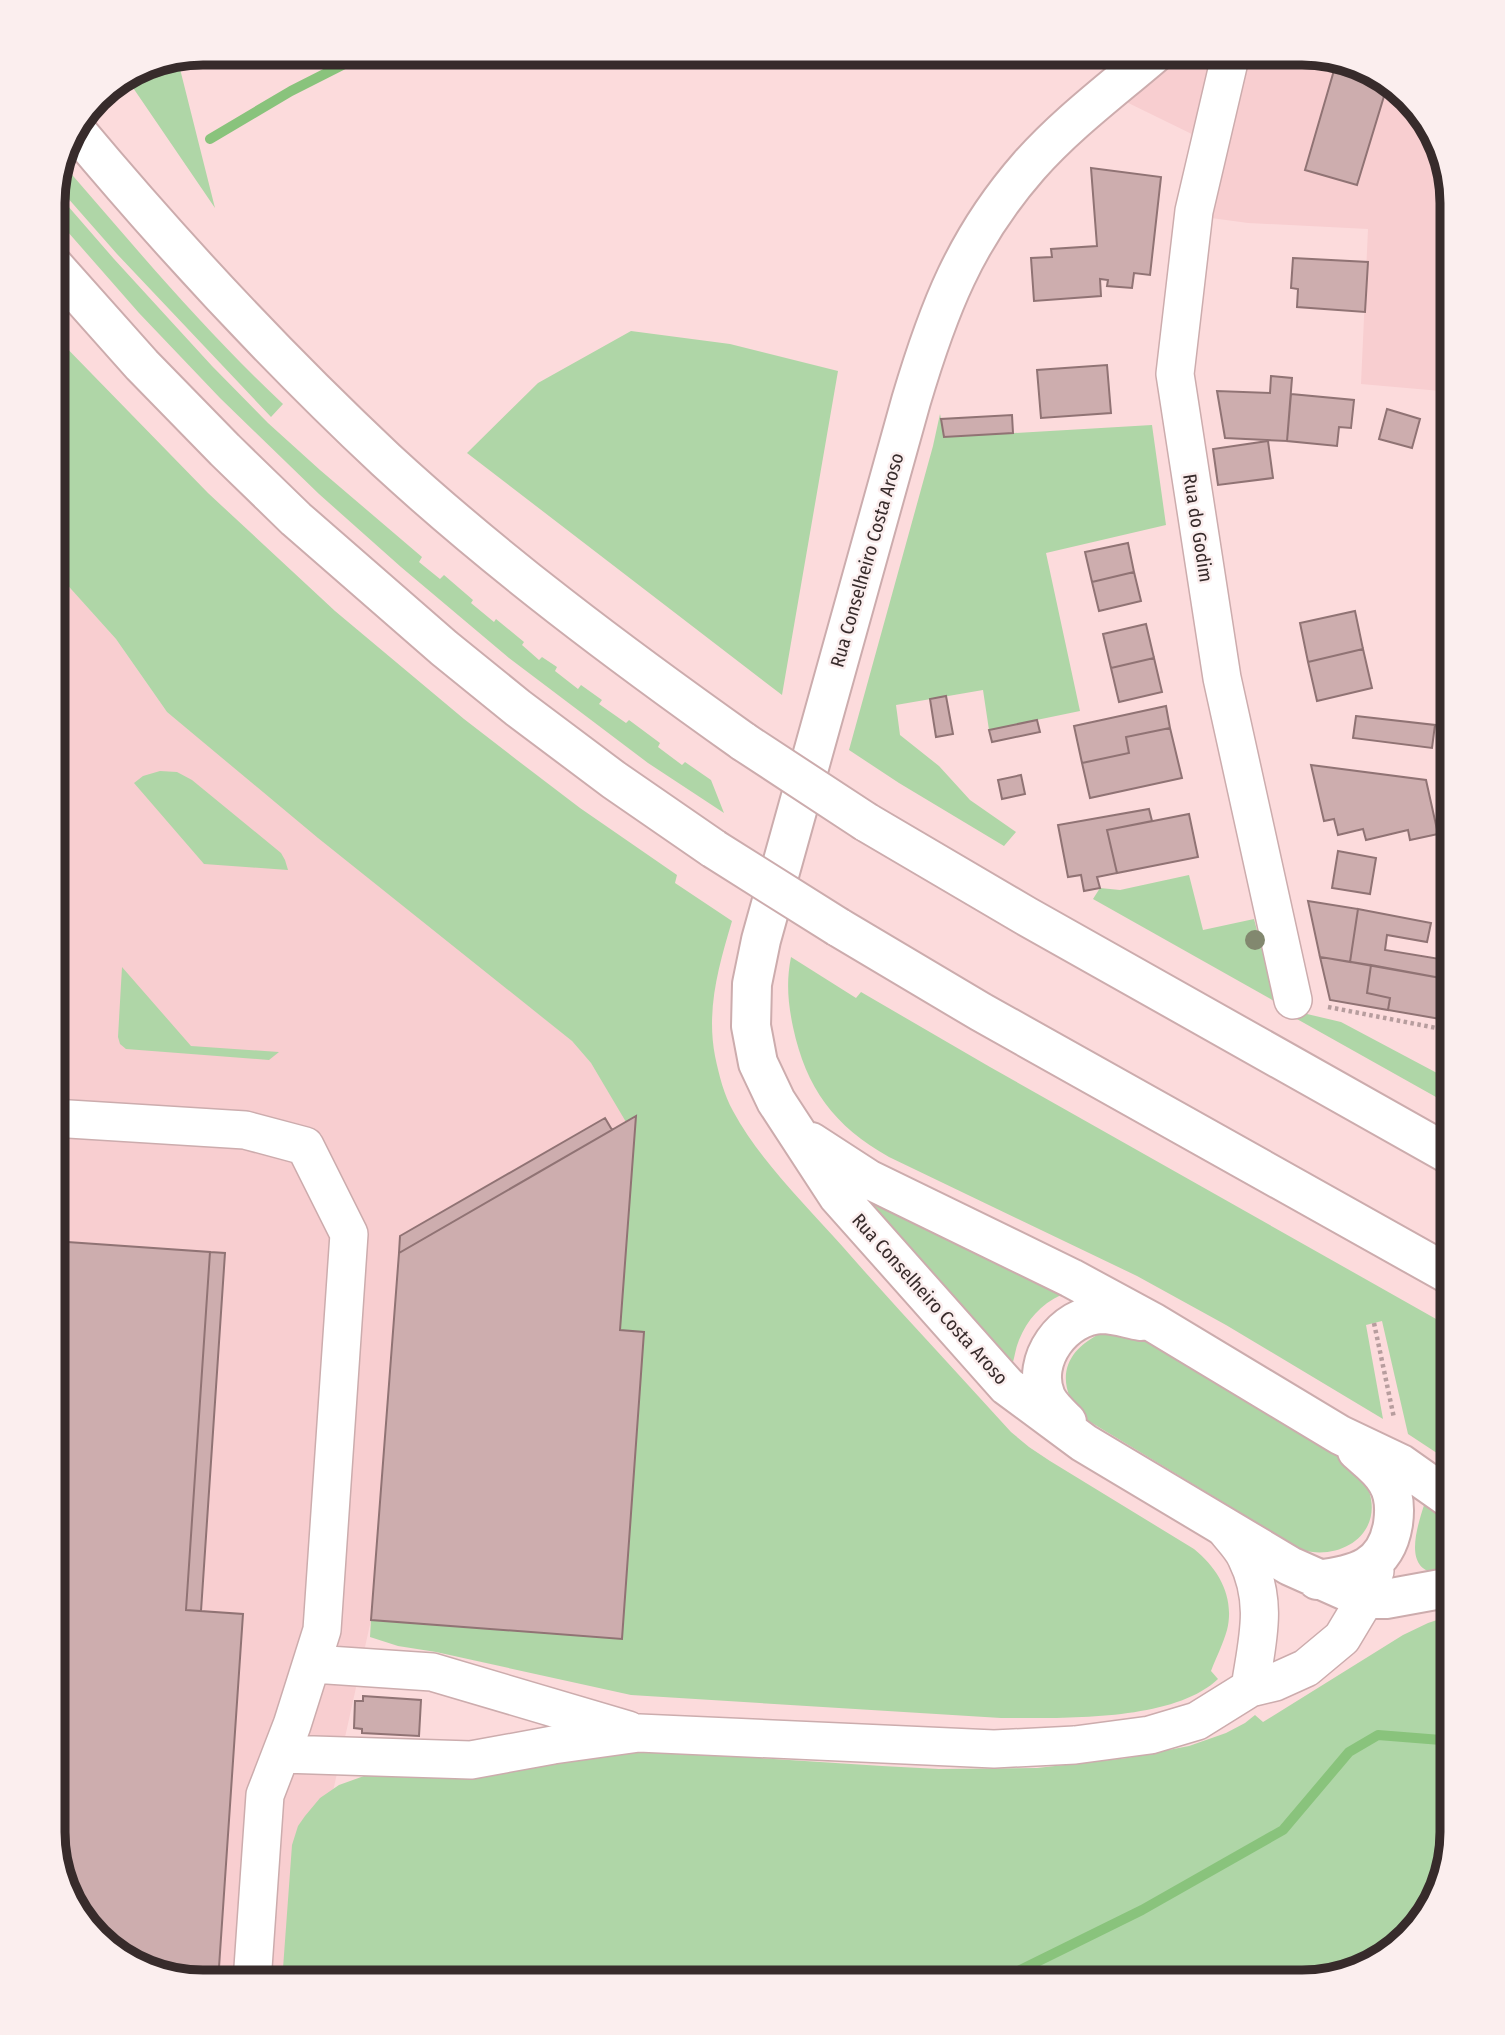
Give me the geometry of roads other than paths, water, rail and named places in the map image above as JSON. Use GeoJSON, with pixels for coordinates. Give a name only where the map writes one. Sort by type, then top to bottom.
{"type":"FeatureCollection","features":[{"type":"Feature","properties":{"kind":"main road","name":"Rua Conselheiro Costa Aroso"},"geometry":{"type":"LineString","coordinates":[[1141,65],[1054,141],[1000,201],[958,270],[928,342],[772,902],[752,984],[751,1026],[758,1063],[776,1101],[838,1196],[1007,1386],[1084,1443],[1317,1580],[1364,1599],[1386,1599],[1440,1589]]}},
{"type":"Feature","properties":{"kind":"main road"},"geometry":{"type":"LineString","coordinates":[[82,137],[201,275],[293,370],[387,461],[496,555],[646,672],[744,742],[866,822],[1084,949],[1440,1149]]}},
{"type":"Feature","properties":{"kind":"main road"},"geometry":{"type":"LineString","coordinates":[[65,278],[142,365],[225,450],[316,536],[444,648],[614,780],[714,849],[993,1019],[1440,1269]]}},
{"type":"Feature","properties":{"kind":"main road","name":"Rua Conselheiro Costa Aroso"},"geometry":{"type":"LineString","coordinates":[[797,1133],[868,1179],[1072,1278],[1154,1323],[1340,1435],[1401,1464],[1440,1492]]}},
{"type":"Feature","properties":{"kind":"main road","name":"Rua Conselheiro Costa Aroso"},"geometry":{"type":"LineString","coordinates":[[1084,1443],[1046,1398],[1042,1380],[1045,1358],[1058,1334],[1078,1320],[1102,1314],[1154,1323]]}},
{"type":"Feature","properties":{"kind":"main road","name":"Rua Conselheiro Costa Aroso"},"geometry":{"type":"LineString","coordinates":[[1340,1435],[1381,1472],[1388,1484],[1395,1512],[1392,1531],[1381,1557]]}},
{"type":"Feature","properties":{"kind":"main road"},"geometry":{"type":"LineString","coordinates":[[1317,1580],[1343,1577],[1381,1557]]}},
{"type":"Feature","properties":{"kind":"street","name":"Rua do Godim"},"geometry":{"type":"LineString","coordinates":[[1228,65],[1194,211],[1175,374],[1222,678],[1293,1000]]}},
{"type":"Feature","properties":{"kind":"street"},"geometry":{"type":"LineString","coordinates":[[65,1119],[245,1130],[305,1146],[349,1234],[322,1630],[313,1664],[265,1796],[253,1970]]}},
{"type":"Feature","properties":{"kind":"street"},"geometry":{"type":"LineString","coordinates":[[1223,1526],[1245,1556],[1255,1582],[1261,1619],[1250,1688]]}},
{"type":"Feature","properties":{"kind":"street"},"geometry":{"type":"LineString","coordinates":[[282,1754],[471,1760],[639,1733],[994,1749],[1075,1745],[1150,1735],[1197,1721],[1250,1688],[1275,1682],[1306,1668],[1342,1639],[1364,1599],[1381,1557]]}},
{"type":"Feature","properties":{"kind":"street"},"geometry":{"type":"LineString","coordinates":[[313,1664],[432,1672],[639,1733]]}},
{"type":"Feature","properties":{"kind":"waterway"},"geometry":{"type":"LineString","coordinates":[[210,139],[291,91],[342,65]]}},
{"type":"Feature","properties":{"kind":"waterway"},"geometry":{"type":"LineString","coordinates":[[1020,1970],[1142,1910],[1283,1830],[1349,1752],[1378,1735],[1440,1740]]}}]}
